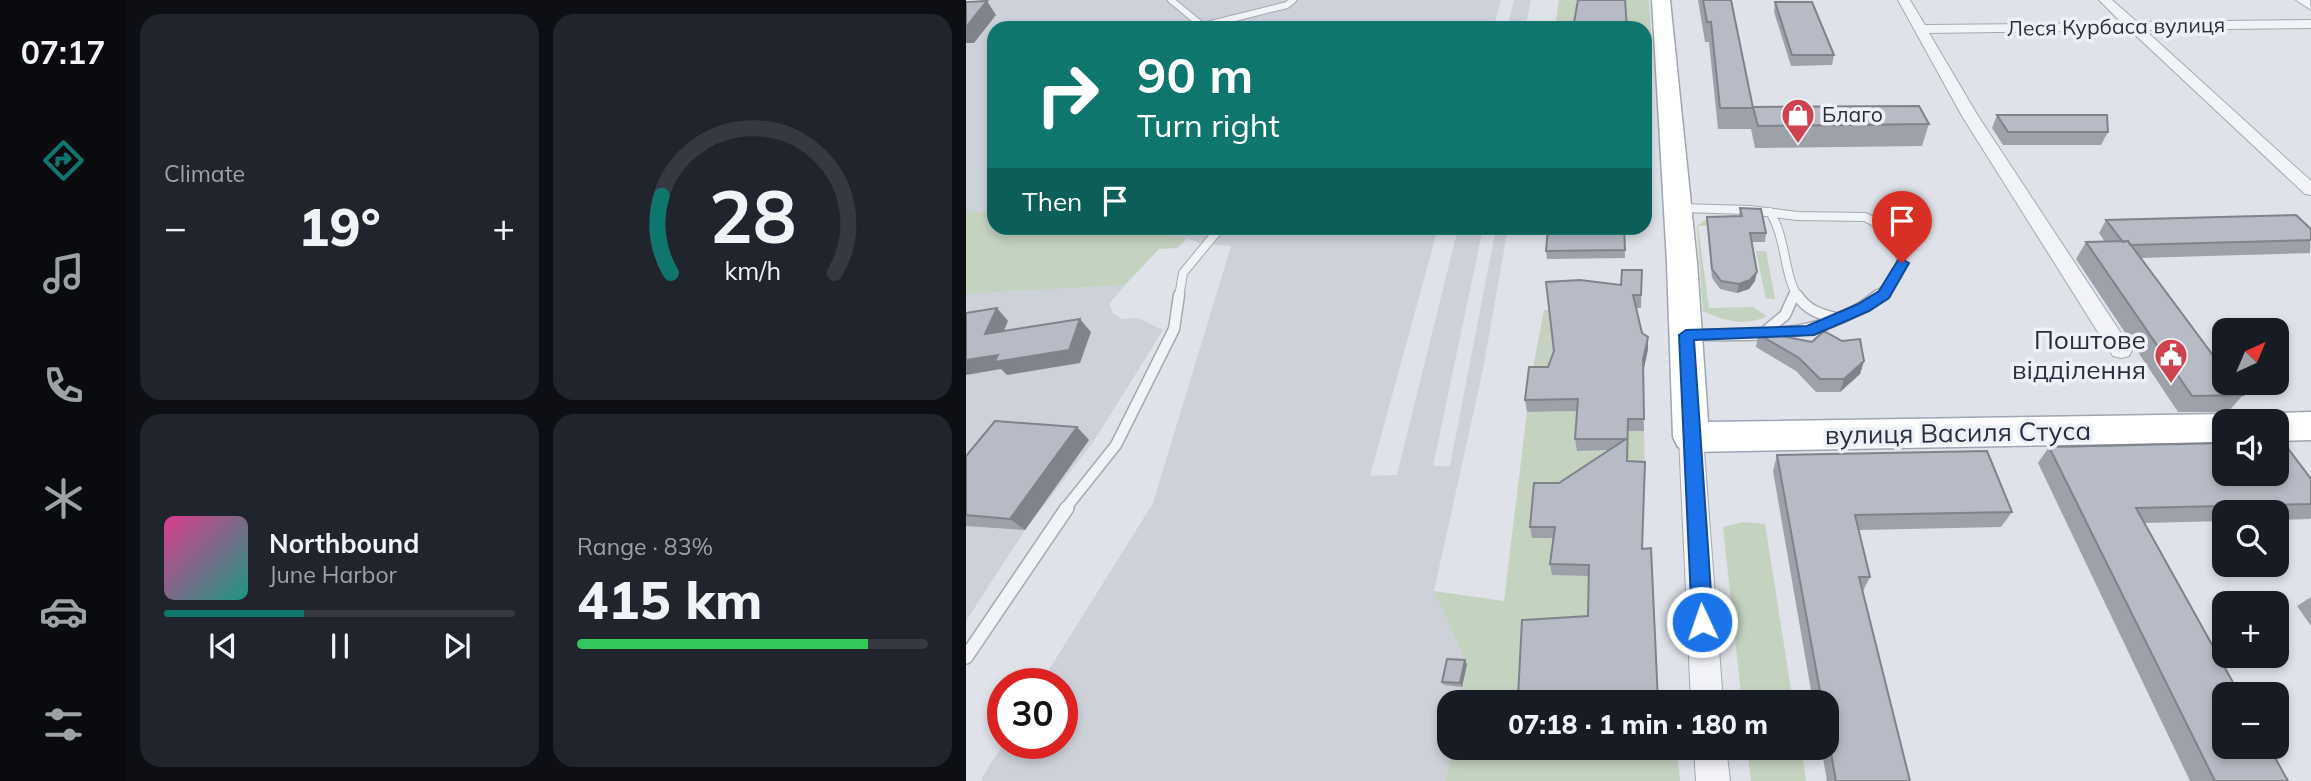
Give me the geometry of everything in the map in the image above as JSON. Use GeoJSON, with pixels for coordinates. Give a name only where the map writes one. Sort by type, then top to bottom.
{"type":"FeatureCollection","features":[{"type":"Feature","properties":{"kind":"main road"},"geometry":{"type":"LineString","coordinates":[[1661,0],[1678,208],[1691,437]]}},
{"type":"Feature","properties":{"kind":"main road"},"geometry":{"type":"LineString","coordinates":[[2289,427],[2311,426]]}},
{"type":"Feature","properties":{"kind":"main road","name":"вулиця Василя Стуса"},"geometry":{"type":"LineString","coordinates":[[1691,437],[2212,428]]}},
{"type":"Feature","properties":{"kind":"street"},"geometry":{"type":"LineString","coordinates":[[1904,0],[1970,116],[2121,351]]}},
{"type":"Feature","properties":{"kind":"street"},"geometry":{"type":"LineString","coordinates":[[2105,0],[2311,190]]}},
{"type":"Feature","properties":{"kind":"street"},"geometry":{"type":"LineString","coordinates":[[2302,0],[2311,6]]}},
{"type":"Feature","properties":{"kind":"street","name":"Леся Курбаса вулиця"},"geometry":{"type":"LineString","coordinates":[[1921,29],[2311,24]]}},
{"type":"Feature","properties":{"kind":"street"},"geometry":{"type":"LineString","coordinates":[[1691,437],[1706,690]]}},
{"type":"Feature","properties":{"kind":"street"},"geometry":{"type":"LineString","coordinates":[[1711,760],[1713,781]]}},
{"type":"Feature","properties":{"kind":"lane"},"geometry":{"type":"LineString","coordinates":[[966,2],[977,0]]}},
{"type":"Feature","properties":{"kind":"lane"},"geometry":{"type":"LineString","coordinates":[[1171,0],[1197,21]]}},
{"type":"Feature","properties":{"kind":"lane"},"geometry":{"type":"LineString","coordinates":[[1220,21],[1287,5],[1293,0]]}},
{"type":"Feature","properties":{"kind":"lane"},"geometry":{"type":"LineString","coordinates":[[1678,208],[1770,212],[1797,216],[1865,217],[1890,230],[1896,237],[1902,263],[1884,294],[1809,331],[1761,335],[1686,335]]}},
{"type":"Feature","properties":{"kind":"lane"},"geometry":{"type":"LineString","coordinates":[[1770,212],[1779,223],[1794,294],[1806,308],[1825,317],[1840,318]]}},
{"type":"Feature","properties":{"kind":"lane"},"geometry":{"type":"LineString","coordinates":[[966,657],[1054,524],[1116,445],[1174,329],[1183,273],[1214,235]]}},
{"type":"Feature","properties":{"kind":"lane"},"geometry":{"type":"LineString","coordinates":[[1761,335],[1785,315],[1794,294]]}},
{"type":"Feature","properties":{"kind":"shaded area"},"geometry":{"type":"Polygon","coordinates":[[[966,0],[1501,0],[1495,21],[987,21],[987,212],[966,210],[966,0]]]}},
{"type":"Feature","properties":{"kind":"shaded area"},"geometry":{"type":"Polygon","coordinates":[[[1514,0],[1531,0],[1526,21],[1509,21],[1514,0]]]}},
{"type":"Feature","properties":{"kind":"shaded area"},"geometry":{"type":"Polygon","coordinates":[[[1172,235],[1436,235],[1370,476],[1397,475],[1456,235],[1482,235],[1433,466],[1450,466],[1495,235],[1507,235],[1483,369],[1434,591],[1467,664],[1462,690],[1437,690],[1437,760],[1450,760],[1446,781],[980,781],[994,759],[1078,759],[1078,668],[1050,668],[1153,503],[1231,246],[1200,243],[1172,235]]]}},
{"type":"Feature","properties":{"kind":"shaded area"},"geometry":{"type":"Polygon","coordinates":[[[1125,285],[1109,304],[1113,313],[1122,319],[1138,318],[1163,330],[1094,441],[1025,530],[966,621],[966,294],[1125,285]]]}},
{"type":"Feature","properties":{"kind":"green space"},"geometry":{"type":"Polygon","coordinates":[[[1559,0],[1649,0],[1650,21],[1556,21],[1559,0]]]}},
{"type":"Feature","properties":{"kind":"green space"},"geometry":{"type":"Polygon","coordinates":[[[966,210],[987,212],[987,235],[1172,235],[1187,239],[1177,248],[1159,249],[1125,285],[966,294],[966,210]]]}},
{"type":"Feature","properties":{"kind":"green space"},"geometry":{"type":"Polygon","coordinates":[[[1721,216],[1727,242],[1709,226],[1698,226],[1709,308],[1753,307],[1767,316],[1743,322],[1719,318],[1703,311],[1697,226],[1709,217],[1721,216]]]}},
{"type":"Feature","properties":{"kind":"green space"},"geometry":{"type":"Polygon","coordinates":[[[1756,251],[1766,251],[1775,299],[1766,299],[1756,251]]]}},
{"type":"Feature","properties":{"kind":"green space"},"geometry":{"type":"Polygon","coordinates":[[[1544,310],[1565,310],[1556,368],[1531,379],[1544,310]]]}},
{"type":"Feature","properties":{"kind":"green space"},"geometry":{"type":"Polygon","coordinates":[[[1579,411],[1628,431],[1644,431],[1645,473],[1616,472],[1556,538],[1590,574],[1588,690],[1462,690],[1467,664],[1434,591],[1504,601],[1527,412],[1579,411]]]}},
{"type":"Feature","properties":{"kind":"green space"},"geometry":{"type":"Polygon","coordinates":[[[1743,522],[1765,524],[1791,690],[1741,690],[1723,527],[1743,522]]]}},
{"type":"Feature","properties":{"kind":"green space"},"geometry":{"type":"Polygon","coordinates":[[[1450,760],[1678,760],[1680,781],[1446,781],[1450,760]]]}},
{"type":"Feature","properties":{"kind":"green space"},"geometry":{"type":"Polygon","coordinates":[[[1749,760],[1803,760],[1806,781],[1751,781],[1749,760]]]}},
{"type":"Feature","properties":{"kind":"building"},"geometry":{"type":"Polygon","coordinates":[[[1578,0],[1625,0],[1626,21],[1574,21],[1578,0]]]}},
{"type":"Feature","properties":{"kind":"building"},"geometry":{"type":"Polygon","coordinates":[[[1703,0],[1731,0],[1753,108],[1720,108],[1711,22],[1707,22],[1703,0]]]}},
{"type":"Feature","properties":{"kind":"building"},"geometry":{"type":"Polygon","coordinates":[[[987,1],[966,27],[966,2],[987,1]]]}},
{"type":"Feature","properties":{"kind":"building"},"geometry":{"type":"Polygon","coordinates":[[[1775,2],[1812,2],[1834,55],[1792,55],[1775,2]]]}},
{"type":"Feature","properties":{"kind":"building"},"geometry":{"type":"Polygon","coordinates":[[[1919,106],[1929,124],[1758,126],[1753,107],[1919,106]]]}},
{"type":"Feature","properties":{"kind":"building"},"geometry":{"type":"Polygon","coordinates":[[[1997,115],[2107,115],[2108,132],[2008,132],[1997,115]]]}},
{"type":"Feature","properties":{"kind":"building"},"geometry":{"type":"Polygon","coordinates":[[[1740,208],[1761,209],[1766,233],[1750,233],[1757,272],[1750,280],[1739,284],[1721,281],[1712,269],[1707,217],[1742,216],[1740,208]]]}},
{"type":"Feature","properties":{"kind":"building"},"geometry":{"type":"Polygon","coordinates":[[[2296,215],[2311,229],[2311,240],[2130,245],[2128,241],[2123,242],[2106,220],[2296,215]]]}},
{"type":"Feature","properties":{"kind":"building"},"geometry":{"type":"Polygon","coordinates":[[[1547,235],[1624,235],[1625,250],[1546,251],[1547,235]]]}},
{"type":"Feature","properties":{"kind":"building"},"geometry":{"type":"Polygon","coordinates":[[[2128,241],[2212,354],[2212,396],[2192,396],[2086,242],[2128,241]]]}},
{"type":"Feature","properties":{"kind":"building"},"geometry":{"type":"Polygon","coordinates":[[[1622,270],[1642,270],[1641,295],[1633,295],[1642,333],[1648,337],[1643,360],[1644,419],[1628,419],[1627,461],[1645,462],[1642,549],[1651,548],[1657,690],[1518,690],[1522,620],[1588,616],[1589,565],[1550,564],[1555,527],[1530,527],[1534,483],[1559,483],[1626,439],[1575,439],[1578,399],[1525,400],[1529,367],[1548,367],[1554,351],[1546,282],[1580,280],[1621,285],[1622,270]]]}},
{"type":"Feature","properties":{"kind":"building"},"geometry":{"type":"Polygon","coordinates":[[[997,308],[985,334],[1080,319],[1069,350],[994,362],[998,355],[966,360],[966,313],[997,308]]]}},
{"type":"Feature","properties":{"kind":"building"},"geometry":{"type":"Polygon","coordinates":[[[1824,331],[1842,341],[1860,339],[1864,361],[1844,379],[1820,379],[1799,358],[1758,334],[1759,332],[1812,342],[1824,331]]]}},
{"type":"Feature","properties":{"kind":"building"},"geometry":{"type":"Polygon","coordinates":[[[995,421],[1077,427],[1010,519],[966,515],[966,456],[995,421]]]}},
{"type":"Feature","properties":{"kind":"building"},"geometry":{"type":"Polygon","coordinates":[[[2212,443],[2212,486],[2289,486],[2289,450],[2311,479],[2311,504],[2289,505],[2289,500],[2212,500],[2212,506],[2136,508],[2212,645],[2212,668],[2225,668],[2233,682],[2212,682],[2212,759],[2276,759],[2288,781],[2215,781],[2049,447],[2212,443]]]}},
{"type":"Feature","properties":{"kind":"building"},"geometry":{"type":"Polygon","coordinates":[[[1987,451],[2012,512],[1855,515],[1870,577],[1859,577],[1910,781],[1836,781],[1832,760],[1839,760],[1839,690],[1820,690],[1777,455],[1987,451]]]}},
{"type":"Feature","properties":{"kind":"building"},"geometry":{"type":"Polygon","coordinates":[[[1447,659],[1465,660],[1460,683],[1442,682],[1447,659]]]}},
{"type":"Feature","properties":{"kind":"place","name":"Благо"},"geometry":{"type":"Point","coordinates":[1798,145]}},
{"type":"Feature","properties":{"kind":"place","name":"Поштове відділення"},"geometry":{"type":"Point","coordinates":[2171,385]}},
{"type":"Feature","properties":{"kind":"route"},"geometry":{"type":"LineString","coordinates":[[1702,622],[1686,335],[1809,331],[1864,308],[1884,294],[1902,263]]}}]}
